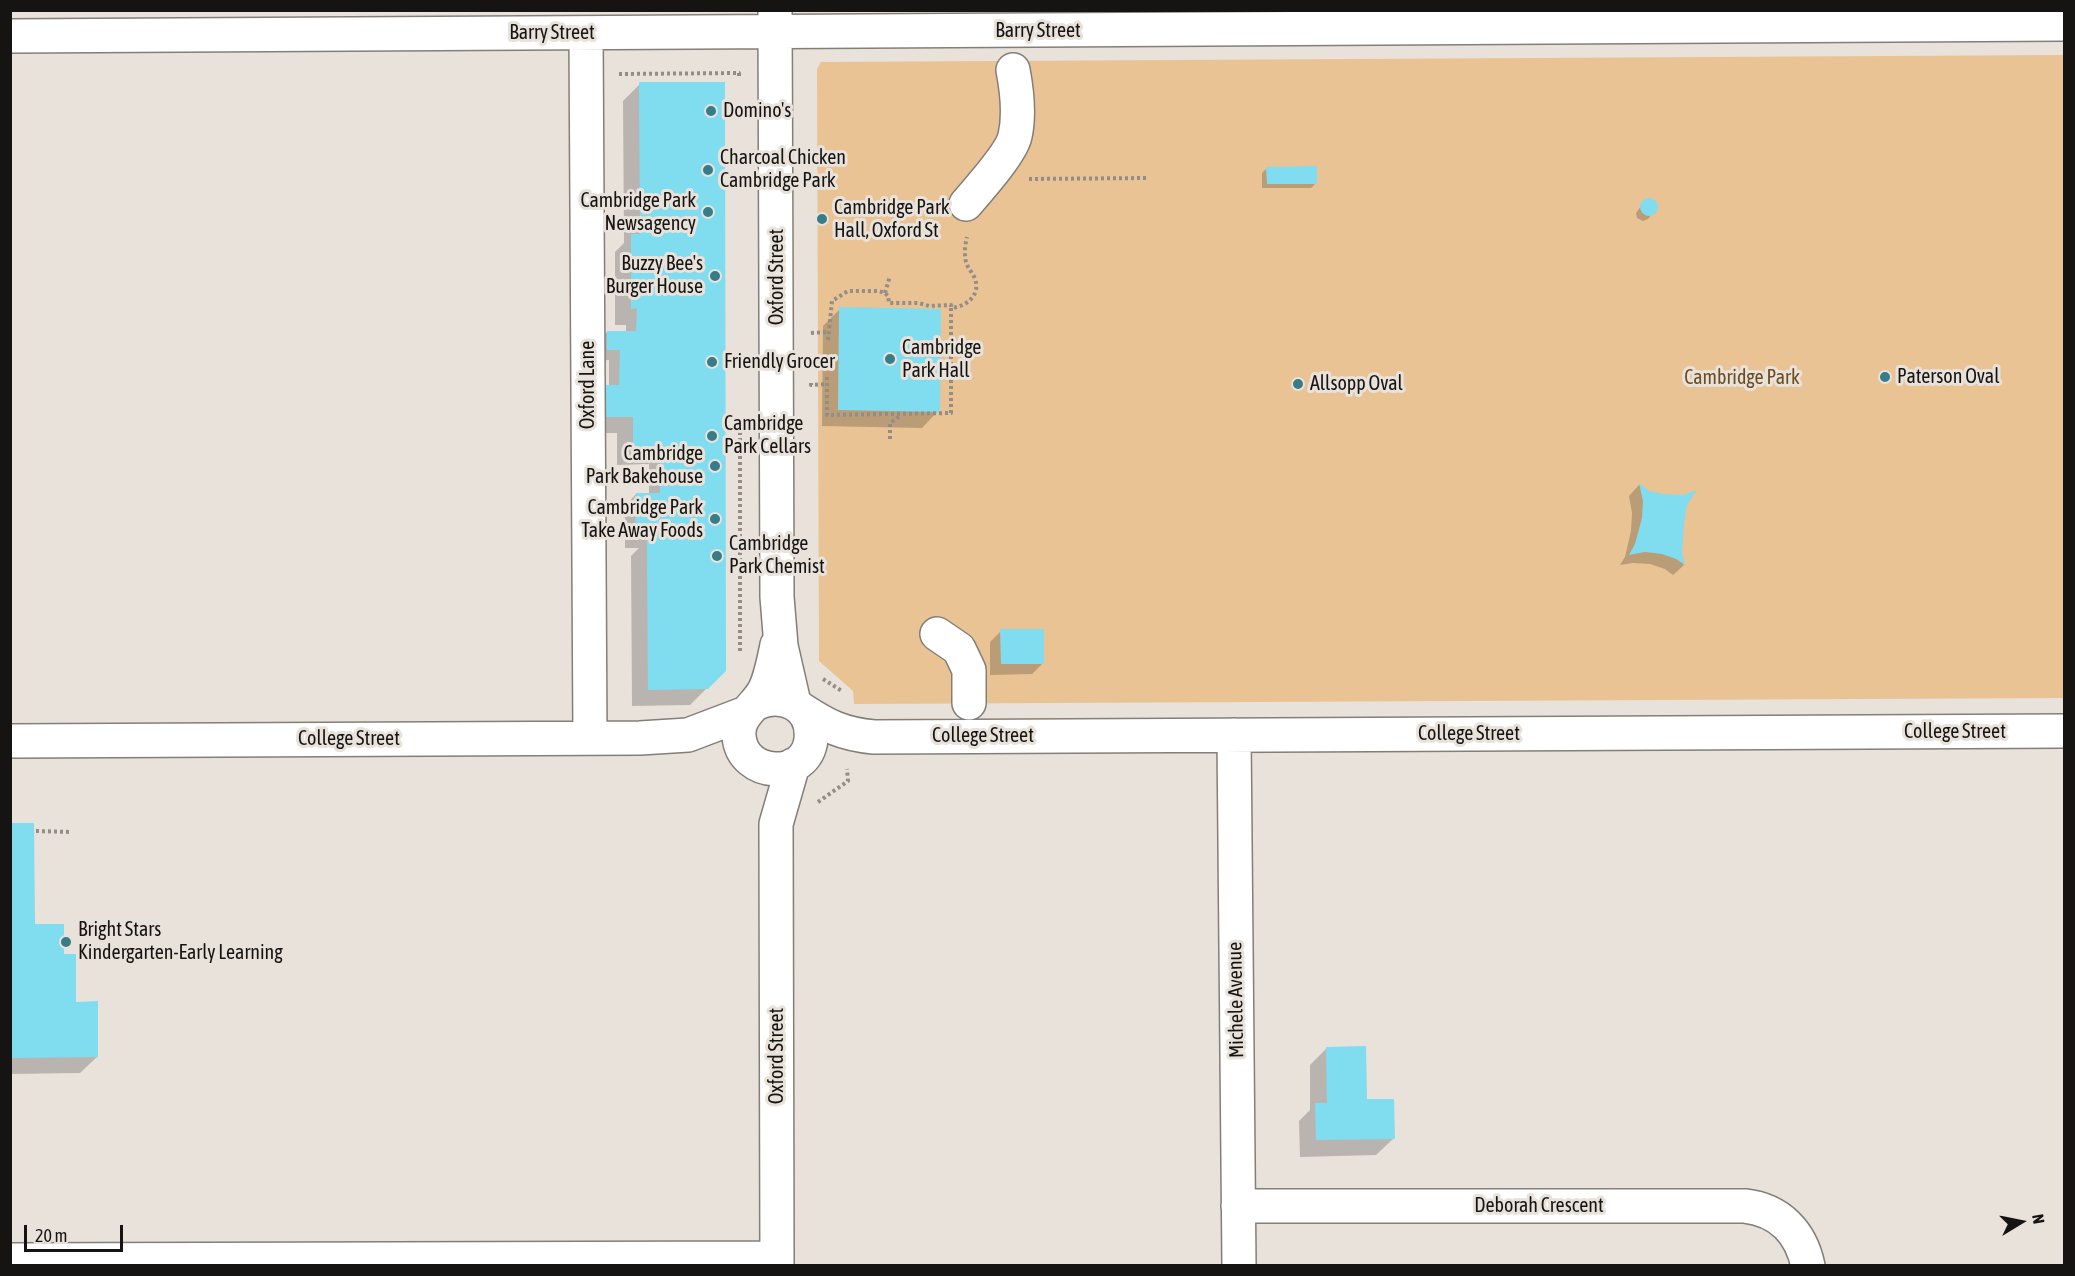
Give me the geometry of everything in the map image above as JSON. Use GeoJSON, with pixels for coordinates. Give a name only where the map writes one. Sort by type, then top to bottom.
{"type":"FeatureCollection","features":[{"type":"Feature","properties":{"kind":"street","name":"Barry Street"},"geometry":{"type":"LineString","coordinates":[[10,36],[586,33],[775,21],[2064,24]]}},
{"type":"Feature","properties":{"kind":"street","name":"Oxford Street"},"geometry":{"type":"LineString","coordinates":[[775,21],[777,597],[781,646],[798,706]]}},
{"type":"Feature","properties":{"kind":"street","name":"Oxford Lane"},"geometry":{"type":"LineString","coordinates":[[586,33],[590,738]]}},
{"type":"Feature","properties":{"kind":"street"},"geometry":{"type":"LineString","coordinates":[[967,219],[1015,137],[1018,99],[1013,70]]}},
{"type":"Feature","properties":{"kind":"street","name":"Oxford Street"},"geometry":{"type":"LineString","coordinates":[[750,709],[765,690],[777,647],[779,616]]}},
{"type":"Feature","properties":{"kind":"street"},"geometry":{"type":"LineString","coordinates":[[937,634],[959,649],[969,670],[969,703]]}},
{"type":"Feature","properties":{"kind":"street"},"geometry":{"type":"LineString","coordinates":[[774,698],[785,699],[798,706],[807,718],[811,740],[807,751],[797,763],[775,771],[753,762],[742,749],[739,736],[740,724],[750,709],[774,698]]}},
{"type":"Feature","properties":{"kind":"street","name":"College Street"},"geometry":{"type":"LineString","coordinates":[[798,706],[827,726],[846,733],[874,737],[2064,731]]}},
{"type":"Feature","properties":{"kind":"street","name":"College Street"},"geometry":{"type":"LineString","coordinates":[[10,741],[640,738],[688,735],[750,709]]}},
{"type":"Feature","properties":{"kind":"street","name":"College Street"},"geometry":{"type":"LineString","coordinates":[[688,735],[731,749],[753,762]]}},
{"type":"Feature","properties":{"kind":"street","name":"Michele Avenue"},"geometry":{"type":"LineString","coordinates":[[1234,735],[1239,1266]]}},
{"type":"Feature","properties":{"kind":"street","name":"College Street"},"geometry":{"type":"LineString","coordinates":[[797,763],[847,743],[874,737]]}},
{"type":"Feature","properties":{"kind":"street","name":"Oxford Street"},"geometry":{"type":"LineString","coordinates":[[753,762],[765,790],[776,846]]}},
{"type":"Feature","properties":{"kind":"street","name":"Oxford Street"},"geometry":{"type":"LineString","coordinates":[[777,1262],[776,824],[797,763]]}},
{"type":"Feature","properties":{"kind":"street","name":"Deborah Crescent"},"geometry":{"type":"LineString","coordinates":[[1239,1206],[1745,1206],[1769,1211],[1788,1225],[1801,1244],[1808,1266]]}},
{"type":"Feature","properties":{"kind":"street"},"geometry":{"type":"LineString","coordinates":[[10,1260],[777,1262]]}},
{"type":"Feature","properties":{"kind":"path"},"geometry":{"type":"LineString","coordinates":[[608,74],[739,73],[739,85]]}},
{"type":"Feature","properties":{"kind":"path"},"geometry":{"type":"LineString","coordinates":[[1022,180],[1146,178]]}},
{"type":"Feature","properties":{"kind":"path"},"geometry":{"type":"LineString","coordinates":[[951,308],[965,305],[976,292],[977,284],[965,257],[967,219]]}},
{"type":"Feature","properties":{"kind":"path"},"geometry":{"type":"LineString","coordinates":[[885,293],[890,276]]}},
{"type":"Feature","properties":{"kind":"path"},"geometry":{"type":"LineString","coordinates":[[827,377],[827,415],[951,412],[951,305],[889,303],[888,296],[879,291],[848,291],[832,301],[827,332],[828,340]]}},
{"type":"Feature","properties":{"kind":"path"},"geometry":{"type":"LineString","coordinates":[[811,341],[811,332],[827,332]]}},
{"type":"Feature","properties":{"kind":"path"},"geometry":{"type":"LineString","coordinates":[[811,376],[812,385],[827,384]]}},
{"type":"Feature","properties":{"kind":"path"},"geometry":{"type":"LineString","coordinates":[[890,423],[904,414]]}},
{"type":"Feature","properties":{"kind":"path"},"geometry":{"type":"LineString","coordinates":[[878,415],[890,423],[890,439]]}},
{"type":"Feature","properties":{"kind":"path"},"geometry":{"type":"LineString","coordinates":[[740,416],[740,661]]}},
{"type":"Feature","properties":{"kind":"path"},"geometry":{"type":"LineString","coordinates":[[812,802],[820,802],[848,781],[847,769]]}},
{"type":"Feature","properties":{"kind":"path"},"geometry":{"type":"LineString","coordinates":[[36,831],[72,832]]}},
{"type":"Feature","properties":{"kind":"green space","name":"Cambridge Park"},"geometry":{"type":"Polygon","coordinates":[[[2064,55],[2064,698],[854,704],[853,691],[819,661],[817,69],[821,62],[2064,55]]]}},
{"type":"Feature","properties":{"kind":"building"},"geometry":{"type":"Polygon","coordinates":[[[639,82],[725,82],[726,671],[708,689],[648,690],[647,538],[635,538],[636,493],[660,493],[660,449],[633,449],[633,417],[603,417],[603,385],[619,385],[620,350],[607,350],[607,331],[636,331],[637,308],[631,309],[631,234],[640,234],[639,82]]]}},
{"type":"Feature","properties":{"kind":"building"},"geometry":{"type":"Polygon","coordinates":[[[1317,166],[1317,184],[1267,184],[1266,167],[1317,166]]]}},
{"type":"Feature","properties":{"kind":"building"},"geometry":{"type":"Polygon","coordinates":[[[1649,198],[1655,201],[1658,207],[1655,213],[1649,216],[1643,213],[1640,207],[1643,201],[1649,198]]]}},
{"type":"Feature","properties":{"kind":"building","name":"Cambridge Park Hall"},"geometry":{"type":"Polygon","coordinates":[[[839,307],[941,309],[940,412],[838,410],[839,307]]]}},
{"type":"Feature","properties":{"kind":"building"},"geometry":{"type":"Polygon","coordinates":[[[1639,483],[1649,491],[1663,494],[1683,495],[1697,490],[1687,505],[1684,523],[1682,553],[1685,565],[1662,554],[1645,552],[1629,555],[1635,544],[1642,518],[1643,501],[1639,483]]]}},
{"type":"Feature","properties":{"kind":"building"},"geometry":{"type":"Polygon","coordinates":[[[1000,629],[1044,629],[1044,664],[1001,664],[1000,629]]]}},
{"type":"Feature","properties":{"kind":"building"},"geometry":{"type":"Polygon","coordinates":[[[10,823],[34,823],[35,924],[64,924],[64,954],[76,954],[76,1002],[98,1001],[98,1057],[10,1058],[10,823]]]}},
{"type":"Feature","properties":{"kind":"building"},"geometry":{"type":"Polygon","coordinates":[[[1366,1046],[1367,1099],[1394,1099],[1395,1139],[1316,1140],[1315,1103],[1327,1103],[1326,1047],[1366,1046]]]}},
{"type":"Feature","properties":{"kind":"place","name":"Domino's"},"geometry":{"type":"Point","coordinates":[711,111]}},
{"type":"Feature","properties":{"kind":"place","name":"Charcoal Chicken Cambridge Park"},"geometry":{"type":"Point","coordinates":[708,170]}},
{"type":"Feature","properties":{"kind":"place","name":"Cambridge Park Newsagency"},"geometry":{"type":"Point","coordinates":[708,212]}},
{"type":"Feature","properties":{"kind":"place","name":"Cambridge Park Hall, Oxford St"},"geometry":{"type":"Point","coordinates":[822,219]}},
{"type":"Feature","properties":{"kind":"place","name":"Buzzy Bee's Burger House"},"geometry":{"type":"Point","coordinates":[715,276]}},
{"type":"Feature","properties":{"kind":"place","name":"Cambridge Park Hall"},"geometry":{"type":"Point","coordinates":[890,359]}},
{"type":"Feature","properties":{"kind":"place","name":"Friendly Grocer"},"geometry":{"type":"Point","coordinates":[712,362]}},
{"type":"Feature","properties":{"kind":"place","name":"Paterson Oval"},"geometry":{"type":"Point","coordinates":[1885,377]}},
{"type":"Feature","properties":{"kind":"place","name":"Allsopp Oval"},"geometry":{"type":"Point","coordinates":[1298,384]}},
{"type":"Feature","properties":{"kind":"place","name":"Cambridge Park Cellars"},"geometry":{"type":"Point","coordinates":[712,436]}},
{"type":"Feature","properties":{"kind":"place","name":"Cambridge Park Bakehouse"},"geometry":{"type":"Point","coordinates":[715,466]}},
{"type":"Feature","properties":{"kind":"place","name":"Cambridge Park Take Away Foods"},"geometry":{"type":"Point","coordinates":[715,519]}},
{"type":"Feature","properties":{"kind":"place","name":"Cambridge Park Chemist"},"geometry":{"type":"Point","coordinates":[717,556]}},
{"type":"Feature","properties":{"kind":"place","name":"Bright Stars Kindergarten-Early Learning"},"geometry":{"type":"Point","coordinates":[66,942]}}]}
